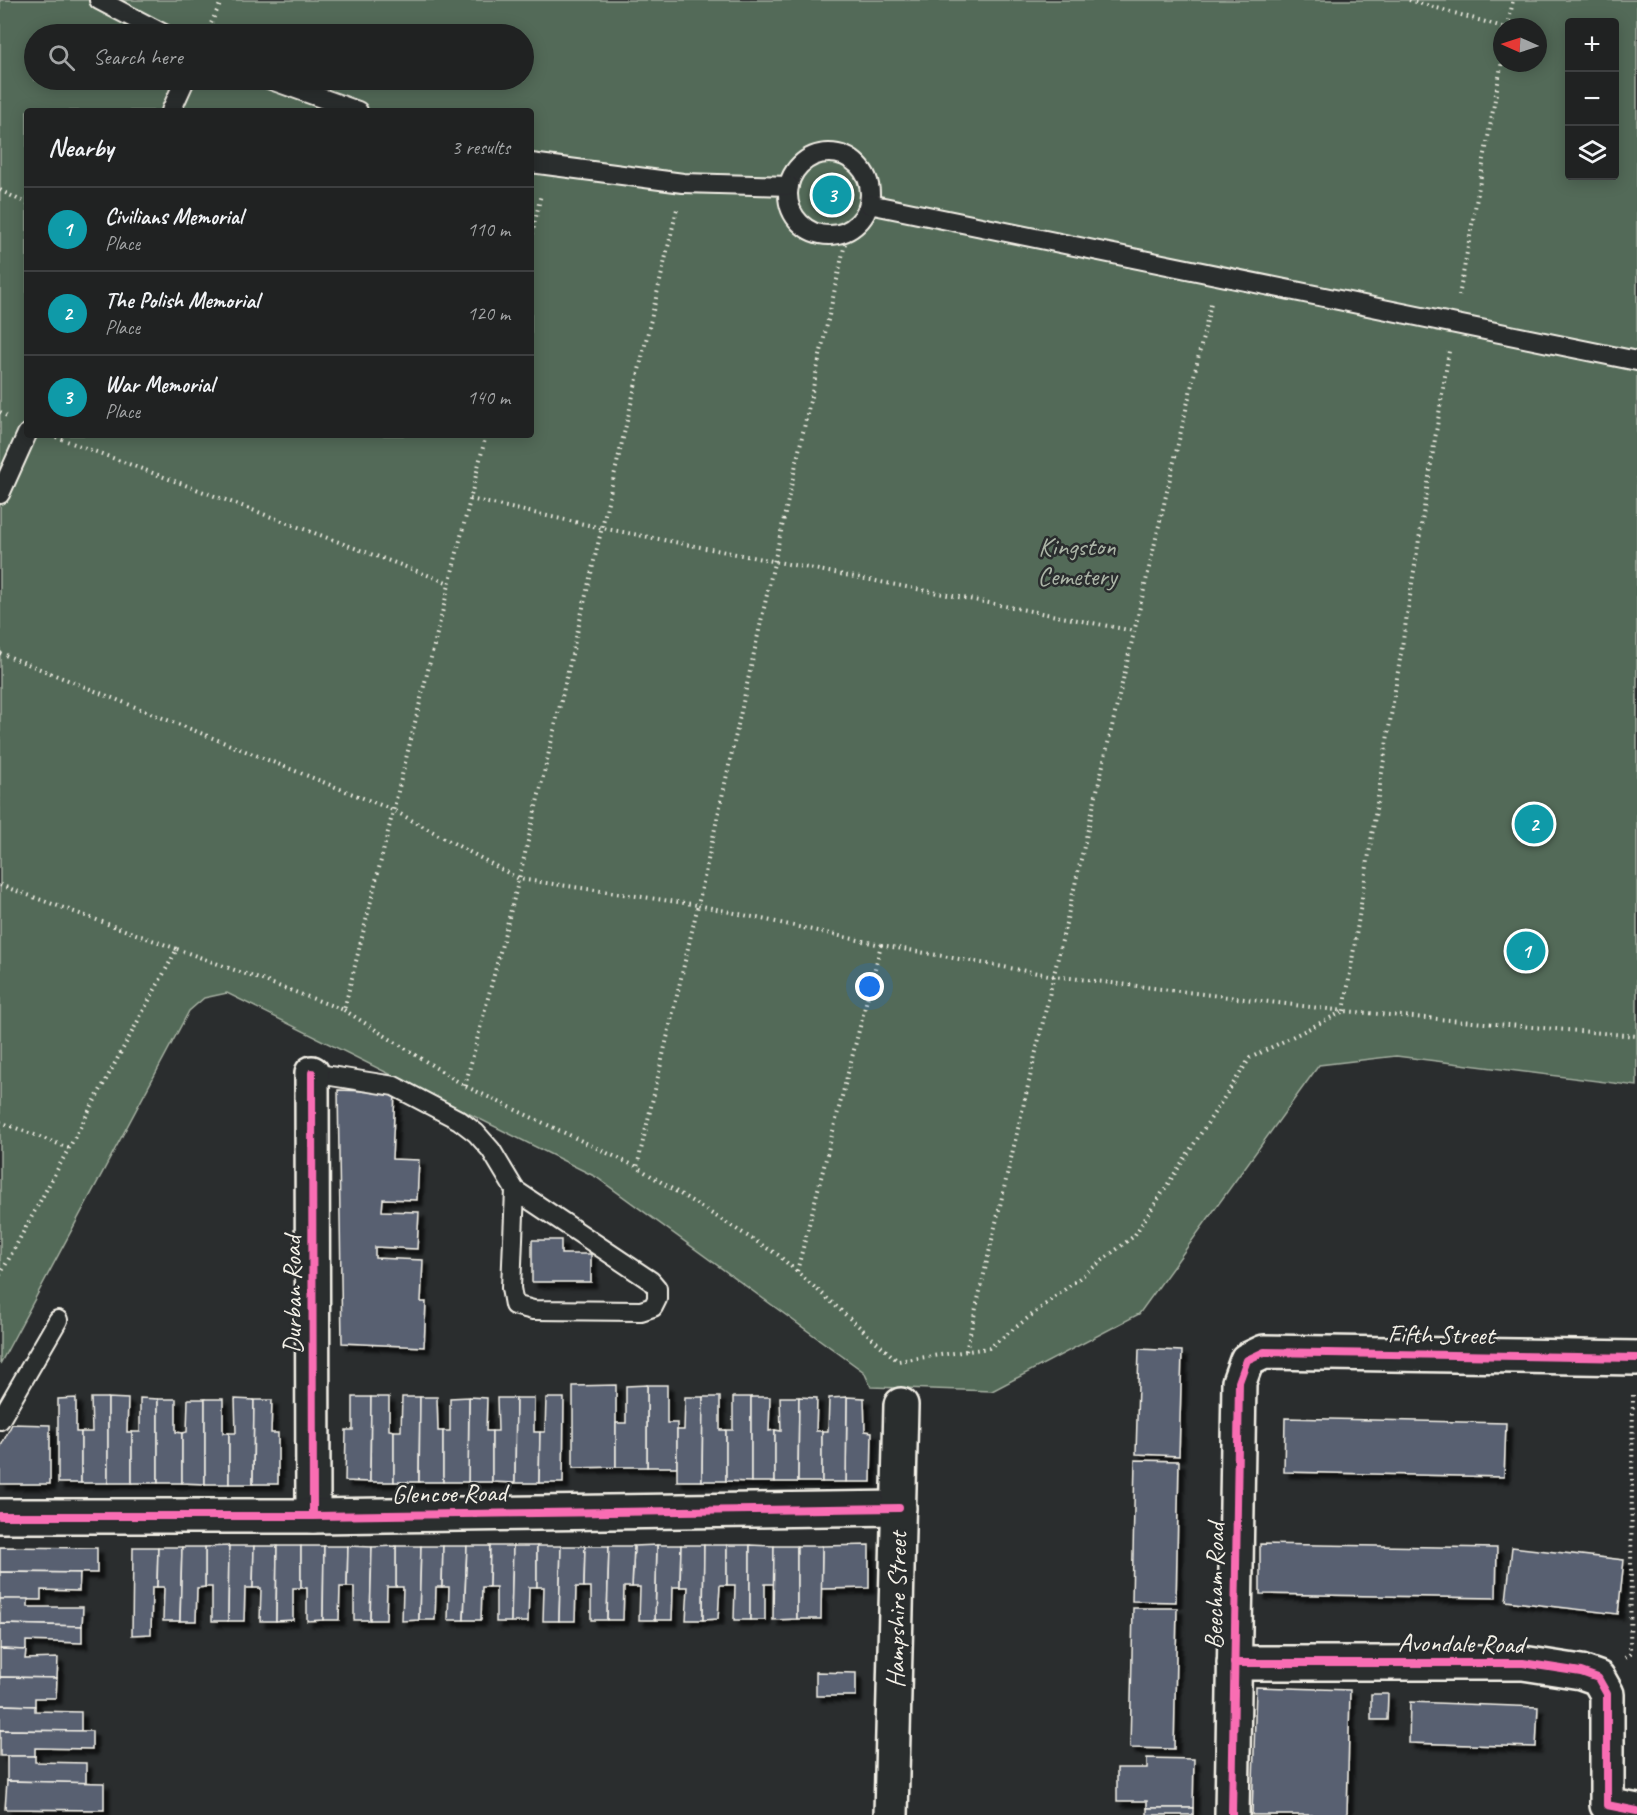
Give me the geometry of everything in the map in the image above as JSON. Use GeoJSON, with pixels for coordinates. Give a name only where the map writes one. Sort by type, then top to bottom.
{"type":"FeatureCollection","features":[{"type":"Feature","properties":{"kind":"street","name":"Durban Road"},"geometry":{"type":"LineString","coordinates":[[312,1073],[313,1516]]}},
{"type":"Feature","properties":{"kind":"street","name":"Fifth Street"},"geometry":{"type":"LineString","coordinates":[[1247,1360],[1264,1352],[1635,1358]]}},
{"type":"Feature","properties":{"kind":"street","name":"Beecham Road"},"geometry":{"type":"LineString","coordinates":[[1232,1815],[1239,1382],[1247,1360]]}},
{"type":"Feature","properties":{"kind":"street","name":"Hampshire Street"},"geometry":{"type":"LineString","coordinates":[[891,1815],[901,1405]]}},
{"type":"Feature","properties":{"kind":"street","name":"Glencoe Road"},"geometry":{"type":"LineString","coordinates":[[0,1516],[313,1516],[899,1508]]}},
{"type":"Feature","properties":{"kind":"street","name":"Avondale Road"},"geometry":{"type":"LineString","coordinates":[[1234,1662],[1523,1663],[1581,1672],[1598,1678]]}},
{"type":"Feature","properties":{"kind":"street"},"geometry":{"type":"LineString","coordinates":[[1598,1678],[1607,1694],[1607,1805],[1637,1811]]}},
{"type":"Feature","properties":{"kind":"lane"},"geometry":{"type":"LineString","coordinates":[[99,0],[145,24]]}},
{"type":"Feature","properties":{"kind":"lane"},"geometry":{"type":"LineString","coordinates":[[172,108],[180,90]]}},
{"type":"Feature","properties":{"kind":"lane"},"geometry":{"type":"LineString","coordinates":[[299,90],[350,108]]}},
{"type":"Feature","properties":{"kind":"lane"},"geometry":{"type":"LineString","coordinates":[[828,153],[842,155],[855,162],[865,173],[869,186],[869,204],[863,217],[848,230],[834,235],[820,234],[804,226],[794,215],[789,201],[789,186],[798,167],[809,158],[828,153]]}},
{"type":"Feature","properties":{"kind":"lane"},"geometry":{"type":"LineString","coordinates":[[539,164],[683,183],[789,186]]}},
{"type":"Feature","properties":{"kind":"lane"},"geometry":{"type":"LineString","coordinates":[[869,204],[1637,361]]}},
{"type":"Feature","properties":{"kind":"lane"},"geometry":{"type":"LineString","coordinates":[[0,494],[25,438]]}},
{"type":"Feature","properties":{"kind":"lane"},"geometry":{"type":"LineString","coordinates":[[312,1073],[394,1086],[459,1120],[476,1133],[491,1150],[515,1190],[651,1281],[657,1288],[657,1299],[653,1307],[641,1311],[533,1310],[514,1305],[511,1288],[515,1190]]}},
{"type":"Feature","properties":{"kind":"lane"},"geometry":{"type":"LineString","coordinates":[[0,1420],[58,1320]]}},
{"type":"Feature","properties":{"kind":"path"},"geometry":{"type":"LineString","coordinates":[[211,24],[222,0]]}},
{"type":"Feature","properties":{"kind":"path"},"geometry":{"type":"LineString","coordinates":[[1408,0],[1493,24]]}},
{"type":"Feature","properties":{"kind":"path"},"geometry":{"type":"LineString","coordinates":[[1510,18],[1513,0]]}},
{"type":"Feature","properties":{"kind":"path"},"geometry":{"type":"LineString","coordinates":[[1344,1011],[1454,324],[1500,72]]}},
{"type":"Feature","properties":{"kind":"path"},"geometry":{"type":"LineString","coordinates":[[534,212],[539,164]]}},
{"type":"Feature","properties":{"kind":"path"},"geometry":{"type":"LineString","coordinates":[[465,1086],[519,879],[683,183]]}},
{"type":"Feature","properties":{"kind":"path"},"geometry":{"type":"LineString","coordinates":[[0,190],[24,202]]}},
{"type":"Feature","properties":{"kind":"path"},"geometry":{"type":"LineString","coordinates":[[637,1167],[698,905],[848,230]]}},
{"type":"Feature","properties":{"kind":"path"},"geometry":{"type":"LineString","coordinates":[[966,1351],[1218,276]]}},
{"type":"Feature","properties":{"kind":"path"},"geometry":{"type":"LineString","coordinates":[[59,438],[449,583]]}},
{"type":"Feature","properties":{"kind":"path"},"geometry":{"type":"LineString","coordinates":[[344,1010],[485,438]]}},
{"type":"Feature","properties":{"kind":"path"},"geometry":{"type":"LineString","coordinates":[[470,499],[602,528],[1134,631]]}},
{"type":"Feature","properties":{"kind":"path"},"geometry":{"type":"LineString","coordinates":[[0,653],[393,810],[519,879],[698,905],[881,945],[1054,976],[1344,1011],[1637,1036]]}},
{"type":"Feature","properties":{"kind":"path"},"geometry":{"type":"LineString","coordinates":[[0,885],[344,1010],[465,1086],[637,1167],[778,1255],[898,1361],[990,1348],[1134,1236],[1250,1058],[1344,1011]]}},
{"type":"Feature","properties":{"kind":"path"},"geometry":{"type":"LineString","coordinates":[[796,1271],[881,945]]}},
{"type":"Feature","properties":{"kind":"path"},"geometry":{"type":"LineString","coordinates":[[0,1275],[177,949]]}},
{"type":"Feature","properties":{"kind":"path"},"geometry":{"type":"LineString","coordinates":[[0,1122],[69,1148]]}},
{"type":"Feature","properties":{"kind":"path"},"geometry":{"type":"LineString","coordinates":[[1598,1678],[1630,1654],[1635,1358]]}},
{"type":"Feature","properties":{"kind":"green space","name":"Kingston Cemetery"},"geometry":{"type":"Polygon","coordinates":[[[0,0],[1637,0],[1637,1086],[1396,1056],[1319,1065],[1139,1314],[992,1391],[871,1387],[864,1372],[596,1177],[227,993],[204,998],[189,1011],[0,1364],[0,0]]]}},
{"type":"Feature","properties":{"kind":"building"},"geometry":{"type":"Polygon","coordinates":[[[338,1090],[395,1092],[392,1159],[419,1160],[417,1200],[383,1199],[382,1211],[419,1212],[417,1249],[375,1247],[375,1258],[423,1260],[421,1302],[426,1302],[424,1347],[342,1343],[338,1090]]]}},
{"type":"Feature","properties":{"kind":"building"},"geometry":{"type":"Polygon","coordinates":[[[532,1240],[561,1240],[561,1254],[591,1254],[591,1282],[532,1282],[532,1240]]]}},
{"type":"Feature","properties":{"kind":"building"},"geometry":{"type":"Polygon","coordinates":[[[1139,1349],[1182,1351],[1179,1456],[1136,1454],[1139,1349]]]}},
{"type":"Feature","properties":{"kind":"building"},"geometry":{"type":"Polygon","coordinates":[[[616,1385],[616,1467],[573,1468],[573,1386],[616,1385]]]}},
{"type":"Feature","properties":{"kind":"building"},"geometry":{"type":"Polygon","coordinates":[[[647,1385],[667,1385],[667,1423],[677,1423],[677,1467],[647,1467],[647,1385]]]}},
{"type":"Feature","properties":{"kind":"building"},"geometry":{"type":"Polygon","coordinates":[[[647,1385],[647,1467],[616,1467],[616,1423],[626,1423],[626,1386],[647,1385]]]}},
{"type":"Feature","properties":{"kind":"building"},"geometry":{"type":"Polygon","coordinates":[[[353,1397],[371,1397],[370,1482],[345,1481],[346,1430],[353,1430],[353,1397]]]}},
{"type":"Feature","properties":{"kind":"building"},"geometry":{"type":"Polygon","coordinates":[[[371,1397],[389,1397],[389,1430],[394,1431],[394,1482],[370,1482],[371,1397]]]}},
{"type":"Feature","properties":{"kind":"building"},"geometry":{"type":"Polygon","coordinates":[[[402,1397],[420,1397],[419,1482],[394,1482],[394,1431],[401,1431],[402,1397]]]}},
{"type":"Feature","properties":{"kind":"building"},"geometry":{"type":"Polygon","coordinates":[[[420,1397],[437,1397],[438,1431],[443,1431],[443,1482],[419,1482],[420,1397]]]}},
{"type":"Feature","properties":{"kind":"building"},"geometry":{"type":"Polygon","coordinates":[[[469,1397],[487,1398],[486,1431],[492,1431],[492,1482],[468,1482],[469,1397]]]}},
{"type":"Feature","properties":{"kind":"building"},"geometry":{"type":"Polygon","coordinates":[[[469,1397],[468,1482],[443,1482],[443,1431],[450,1431],[450,1398],[469,1397]]]}},
{"type":"Feature","properties":{"kind":"building"},"geometry":{"type":"Polygon","coordinates":[[[685,1397],[703,1397],[702,1481],[677,1481],[677,1430],[684,1430],[685,1397]]]}},
{"type":"Feature","properties":{"kind":"building"},"geometry":{"type":"Polygon","coordinates":[[[703,1397],[720,1397],[720,1430],[726,1430],[726,1481],[702,1481],[703,1397]]]}},
{"type":"Feature","properties":{"kind":"building"},"geometry":{"type":"Polygon","coordinates":[[[733,1397],[751,1397],[751,1482],[726,1481],[726,1430],[733,1430],[733,1397]]]}},
{"type":"Feature","properties":{"kind":"building"},"geometry":{"type":"Polygon","coordinates":[[[751,1397],[770,1397],[769,1431],[775,1430],[775,1482],[751,1482],[751,1397]]]}},
{"type":"Feature","properties":{"kind":"building"},"geometry":{"type":"Polygon","coordinates":[[[780,1397],[799,1397],[798,1482],[775,1482],[775,1430],[781,1431],[780,1397]]]}},
{"type":"Feature","properties":{"kind":"building"},"geometry":{"type":"Polygon","coordinates":[[[799,1397],[817,1398],[816,1431],[822,1431],[822,1482],[798,1482],[799,1397]]]}},
{"type":"Feature","properties":{"kind":"building"},"geometry":{"type":"Polygon","coordinates":[[[847,1397],[864,1398],[865,1431],[872,1432],[871,1482],[846,1482],[847,1397]]]}},
{"type":"Feature","properties":{"kind":"building"},"geometry":{"type":"Polygon","coordinates":[[[847,1397],[846,1482],[822,1482],[822,1431],[828,1431],[829,1398],[847,1397]]]}},
{"type":"Feature","properties":{"kind":"building"},"geometry":{"type":"Polygon","coordinates":[[[76,1398],[76,1432],[81,1432],[81,1483],[58,1483],[58,1399],[76,1398]]]}},
{"type":"Feature","properties":{"kind":"building"},"geometry":{"type":"Polygon","coordinates":[[[91,1398],[108,1398],[108,1483],[81,1483],[81,1432],[92,1432],[91,1398]]]}},
{"type":"Feature","properties":{"kind":"building"},"geometry":{"type":"Polygon","coordinates":[[[108,1398],[128,1399],[127,1432],[132,1432],[132,1483],[108,1483],[108,1398]]]}},
{"type":"Feature","properties":{"kind":"building"},"geometry":{"type":"Polygon","coordinates":[[[140,1398],[158,1399],[158,1483],[132,1483],[132,1432],[140,1432],[140,1398]]]}},
{"type":"Feature","properties":{"kind":"building"},"geometry":{"type":"Polygon","coordinates":[[[497,1398],[516,1398],[515,1483],[492,1482],[492,1431],[498,1431],[497,1398]]]}},
{"type":"Feature","properties":{"kind":"building"},"geometry":{"type":"Polygon","coordinates":[[[516,1398],[534,1398],[534,1432],[540,1432],[539,1483],[515,1483],[516,1398]]]}},
{"type":"Feature","properties":{"kind":"building"},"geometry":{"type":"Polygon","coordinates":[[[546,1398],[564,1398],[563,1483],[539,1483],[540,1432],[545,1432],[546,1398]]]}},
{"type":"Feature","properties":{"kind":"building"},"geometry":{"type":"Polygon","coordinates":[[[158,1399],[176,1399],[176,1432],[182,1433],[182,1483],[158,1483],[158,1399]]]}},
{"type":"Feature","properties":{"kind":"building"},"geometry":{"type":"Polygon","coordinates":[[[188,1399],[205,1399],[205,1484],[182,1483],[182,1433],[187,1432],[188,1399]]]}},
{"type":"Feature","properties":{"kind":"building"},"geometry":{"type":"Polygon","coordinates":[[[205,1399],[223,1399],[223,1433],[229,1433],[229,1484],[205,1484],[205,1399]]]}},
{"type":"Feature","properties":{"kind":"building"},"geometry":{"type":"Polygon","coordinates":[[[235,1399],[254,1400],[253,1484],[229,1484],[229,1433],[236,1433],[235,1399]]]}},
{"type":"Feature","properties":{"kind":"building"},"geometry":{"type":"Polygon","coordinates":[[[254,1400],[272,1400],[271,1433],[278,1433],[278,1484],[253,1484],[254,1400]]]}},
{"type":"Feature","properties":{"kind":"building"},"geometry":{"type":"Polygon","coordinates":[[[1285,1418],[1506,1423],[1504,1477],[1284,1472],[1285,1418]]]}},
{"type":"Feature","properties":{"kind":"building"},"geometry":{"type":"Polygon","coordinates":[[[12,1424],[50,1425],[50,1484],[0,1484],[0,1448],[12,1424]]]}},
{"type":"Feature","properties":{"kind":"building"},"geometry":{"type":"Polygon","coordinates":[[[1135,1460],[1179,1461],[1176,1602],[1132,1601],[1135,1460]]]}},
{"type":"Feature","properties":{"kind":"building"},"geometry":{"type":"Polygon","coordinates":[[[1260,1544],[1497,1548],[1496,1598],[1260,1594],[1260,1544]]]}},
{"type":"Feature","properties":{"kind":"building"},"geometry":{"type":"Polygon","coordinates":[[[657,1545],[681,1545],[680,1587],[673,1587],[672,1620],[655,1620],[657,1545]]]}},
{"type":"Feature","properties":{"kind":"building"},"geometry":{"type":"Polygon","coordinates":[[[657,1545],[655,1620],[639,1620],[640,1587],[632,1587],[634,1546],[657,1545]]]}},
{"type":"Feature","properties":{"kind":"building"},"geometry":{"type":"Polygon","coordinates":[[[681,1545],[704,1545],[703,1620],[686,1620],[688,1587],[680,1587],[681,1545]]]}},
{"type":"Feature","properties":{"kind":"building"},"geometry":{"type":"Polygon","coordinates":[[[704,1545],[727,1545],[727,1585],[720,1585],[718,1619],[703,1620],[704,1545]]]}},
{"type":"Feature","properties":{"kind":"building"},"geometry":{"type":"Polygon","coordinates":[[[727,1545],[750,1545],[750,1620],[734,1620],[735,1585],[727,1585],[727,1545]]]}},
{"type":"Feature","properties":{"kind":"building"},"geometry":{"type":"Polygon","coordinates":[[[750,1545],[774,1546],[774,1584],[765,1584],[765,1620],[750,1620],[750,1545]]]}},
{"type":"Feature","properties":{"kind":"building"},"geometry":{"type":"Polygon","coordinates":[[[869,1545],[869,1588],[821,1589],[822,1546],[869,1545]]]}},
{"type":"Feature","properties":{"kind":"building"},"geometry":{"type":"Polygon","coordinates":[[[229,1546],[228,1621],[212,1621],[212,1587],[205,1587],[205,1547],[229,1546]]]}},
{"type":"Feature","properties":{"kind":"building"},"geometry":{"type":"Polygon","coordinates":[[[229,1546],[254,1546],[253,1588],[245,1588],[244,1621],[228,1621],[229,1546]]]}},
{"type":"Feature","properties":{"kind":"building"},"geometry":{"type":"Polygon","coordinates":[[[254,1546],[277,1546],[276,1621],[260,1621],[261,1588],[253,1588],[254,1546]]]}},
{"type":"Feature","properties":{"kind":"building"},"geometry":{"type":"Polygon","coordinates":[[[277,1546],[301,1546],[301,1588],[293,1588],[293,1620],[276,1621],[277,1546]]]}},
{"type":"Feature","properties":{"kind":"building"},"geometry":{"type":"Polygon","coordinates":[[[301,1546],[324,1546],[323,1620],[307,1621],[307,1588],[301,1588],[301,1546]]]}},
{"type":"Feature","properties":{"kind":"building"},"geometry":{"type":"Polygon","coordinates":[[[324,1546],[348,1546],[347,1587],[340,1587],[339,1620],[323,1620],[324,1546]]]}},
{"type":"Feature","properties":{"kind":"building"},"geometry":{"type":"Polygon","coordinates":[[[348,1546],[372,1547],[370,1620],[354,1620],[354,1587],[347,1587],[348,1546]]]}},
{"type":"Feature","properties":{"kind":"building"},"geometry":{"type":"Polygon","coordinates":[[[396,1546],[421,1546],[419,1620],[402,1621],[403,1587],[396,1587],[396,1546]]]}},
{"type":"Feature","properties":{"kind":"building"},"geometry":{"type":"Polygon","coordinates":[[[396,1546],[396,1587],[387,1587],[386,1620],[370,1620],[372,1547],[396,1546]]]}},
{"type":"Feature","properties":{"kind":"building"},"geometry":{"type":"Polygon","coordinates":[[[421,1546],[443,1546],[442,1587],[436,1587],[435,1620],[419,1620],[421,1546]]]}},
{"type":"Feature","properties":{"kind":"building"},"geometry":{"type":"Polygon","coordinates":[[[443,1546],[467,1546],[464,1620],[448,1620],[449,1587],[442,1587],[443,1546]]]}},
{"type":"Feature","properties":{"kind":"building"},"geometry":{"type":"Polygon","coordinates":[[[467,1546],[490,1546],[489,1587],[482,1587],[481,1620],[464,1620],[467,1546]]]}},
{"type":"Feature","properties":{"kind":"building"},"geometry":{"type":"Polygon","coordinates":[[[490,1546],[513,1546],[511,1622],[496,1622],[496,1587],[489,1587],[490,1546]]]}},
{"type":"Feature","properties":{"kind":"building"},"geometry":{"type":"Polygon","coordinates":[[[513,1546],[537,1546],[537,1587],[529,1587],[528,1622],[511,1622],[513,1546]]]}},
{"type":"Feature","properties":{"kind":"building"},"geometry":{"type":"Polygon","coordinates":[[[537,1546],[561,1546],[559,1621],[543,1621],[544,1587],[537,1587],[537,1546]]]}},
{"type":"Feature","properties":{"kind":"building"},"geometry":{"type":"Polygon","coordinates":[[[561,1546],[585,1546],[584,1587],[576,1587],[575,1621],[559,1621],[561,1546]]]}},
{"type":"Feature","properties":{"kind":"building"},"geometry":{"type":"Polygon","coordinates":[[[585,1546],[609,1546],[607,1620],[591,1620],[591,1587],[584,1587],[585,1546]]]}},
{"type":"Feature","properties":{"kind":"building"},"geometry":{"type":"Polygon","coordinates":[[[609,1546],[634,1546],[632,1587],[624,1587],[623,1620],[607,1620],[609,1546]]]}},
{"type":"Feature","properties":{"kind":"building"},"geometry":{"type":"Polygon","coordinates":[[[774,1546],[797,1546],[797,1619],[773,1620],[774,1546]]]}},
{"type":"Feature","properties":{"kind":"building"},"geometry":{"type":"Polygon","coordinates":[[[797,1546],[822,1546],[821,1619],[797,1619],[797,1546]]]}},
{"type":"Feature","properties":{"kind":"building"},"geometry":{"type":"Polygon","coordinates":[[[0,1547],[97,1548],[97,1573],[0,1572],[0,1547]]]}},
{"type":"Feature","properties":{"kind":"building"},"geometry":{"type":"Polygon","coordinates":[[[133,1547],[158,1547],[157,1587],[152,1587],[151,1634],[132,1635],[133,1547]]]}},
{"type":"Feature","properties":{"kind":"building"},"geometry":{"type":"Polygon","coordinates":[[[158,1547],[182,1547],[180,1621],[163,1621],[164,1587],[157,1587],[158,1547]]]}},
{"type":"Feature","properties":{"kind":"building"},"geometry":{"type":"Polygon","coordinates":[[[182,1547],[205,1547],[205,1587],[197,1588],[196,1621],[180,1621],[182,1547]]]}},
{"type":"Feature","properties":{"kind":"building"},"geometry":{"type":"Polygon","coordinates":[[[1512,1547],[1624,1560],[1618,1614],[1506,1601],[1512,1547]]]}},
{"type":"Feature","properties":{"kind":"building"},"geometry":{"type":"Polygon","coordinates":[[[0,1572],[80,1573],[79,1591],[41,1590],[41,1600],[0,1599],[0,1572]]]}},
{"type":"Feature","properties":{"kind":"building"},"geometry":{"type":"Polygon","coordinates":[[[0,1599],[28,1599],[28,1607],[83,1607],[82,1626],[0,1624],[0,1599]]]}},
{"type":"Feature","properties":{"kind":"building"},"geometry":{"type":"Polygon","coordinates":[[[1133,1608],[1177,1608],[1174,1749],[1130,1748],[1133,1608]]]}},
{"type":"Feature","properties":{"kind":"building"},"geometry":{"type":"Polygon","coordinates":[[[0,1624],[82,1626],[82,1643],[26,1641],[26,1650],[0,1649],[0,1624]]]}},
{"type":"Feature","properties":{"kind":"building"},"geometry":{"type":"Polygon","coordinates":[[[0,1649],[26,1650],[25,1659],[58,1658],[57,1678],[0,1677],[0,1649]]]}},
{"type":"Feature","properties":{"kind":"building"},"geometry":{"type":"Polygon","coordinates":[[[816,1672],[856,1673],[856,1696],[816,1696],[816,1672]]]}},
{"type":"Feature","properties":{"kind":"building"},"geometry":{"type":"Polygon","coordinates":[[[0,1677],[57,1678],[56,1698],[35,1698],[35,1706],[0,1705],[0,1677]]]}},
{"type":"Feature","properties":{"kind":"building"},"geometry":{"type":"Polygon","coordinates":[[[1256,1687],[1350,1690],[1347,1815],[1252,1815],[1256,1687]]]}},
{"type":"Feature","properties":{"kind":"building"},"geometry":{"type":"Polygon","coordinates":[[[1371,1694],[1388,1694],[1387,1720],[1371,1720],[1371,1694]]]}},
{"type":"Feature","properties":{"kind":"building"},"geometry":{"type":"Polygon","coordinates":[[[1410,1702],[1538,1707],[1536,1747],[1409,1743],[1410,1702]]]}},
{"type":"Feature","properties":{"kind":"building"},"geometry":{"type":"Polygon","coordinates":[[[0,1705],[35,1706],[35,1711],[81,1712],[81,1731],[0,1730],[0,1705]]]}},
{"type":"Feature","properties":{"kind":"building"},"geometry":{"type":"Polygon","coordinates":[[[0,1730],[92,1731],[92,1749],[35,1748],[35,1756],[0,1756],[0,1730]]]}},
{"type":"Feature","properties":{"kind":"building"},"geometry":{"type":"Polygon","coordinates":[[[7,1756],[35,1756],[35,1762],[86,1763],[86,1783],[7,1781],[7,1756]]]}},
{"type":"Feature","properties":{"kind":"building"},"geometry":{"type":"Polygon","coordinates":[[[1147,1758],[1194,1759],[1193,1808],[1147,1808],[1147,1801],[1117,1801],[1117,1768],[1147,1768],[1147,1758]]]}},
{"type":"Feature","properties":{"kind":"building"},"geometry":{"type":"Polygon","coordinates":[[[7,1781],[104,1783],[104,1810],[5,1809],[7,1781]]]}},
{"type":"Feature","properties":{"kind":"building"},"geometry":{"type":"Polygon","coordinates":[[[1147,1808],[1193,1808],[1193,1815],[1147,1815],[1147,1808]]]}},
{"type":"Feature","properties":{"kind":"cycle path"},"geometry":{"type":"LineString","coordinates":[[312,1073],[313,1516]]}},
{"type":"Feature","properties":{"kind":"cycle path"},"geometry":{"type":"LineString","coordinates":[[1232,1815],[1239,1382],[1247,1360],[1264,1352],[1637,1358]]}},
{"type":"Feature","properties":{"kind":"cycle path"},"geometry":{"type":"LineString","coordinates":[[0,1516],[313,1516],[899,1508]]}},
{"type":"Feature","properties":{"kind":"cycle path"},"geometry":{"type":"LineString","coordinates":[[1234,1663],[1523,1663],[1581,1672],[1598,1678],[1607,1694],[1607,1805],[1637,1811]]}},
{"type":"Feature","properties":{"kind":"place","name":"War Memorial"},"geometry":{"type":"Point","coordinates":[832,195]}},
{"type":"Feature","properties":{"kind":"place","name":"The Polish Memorial"},"geometry":{"type":"Point","coordinates":[1534,824]}},
{"type":"Feature","properties":{"kind":"place","name":"Civilians Memorial"},"geometry":{"type":"Point","coordinates":[1526,951]}}]}
